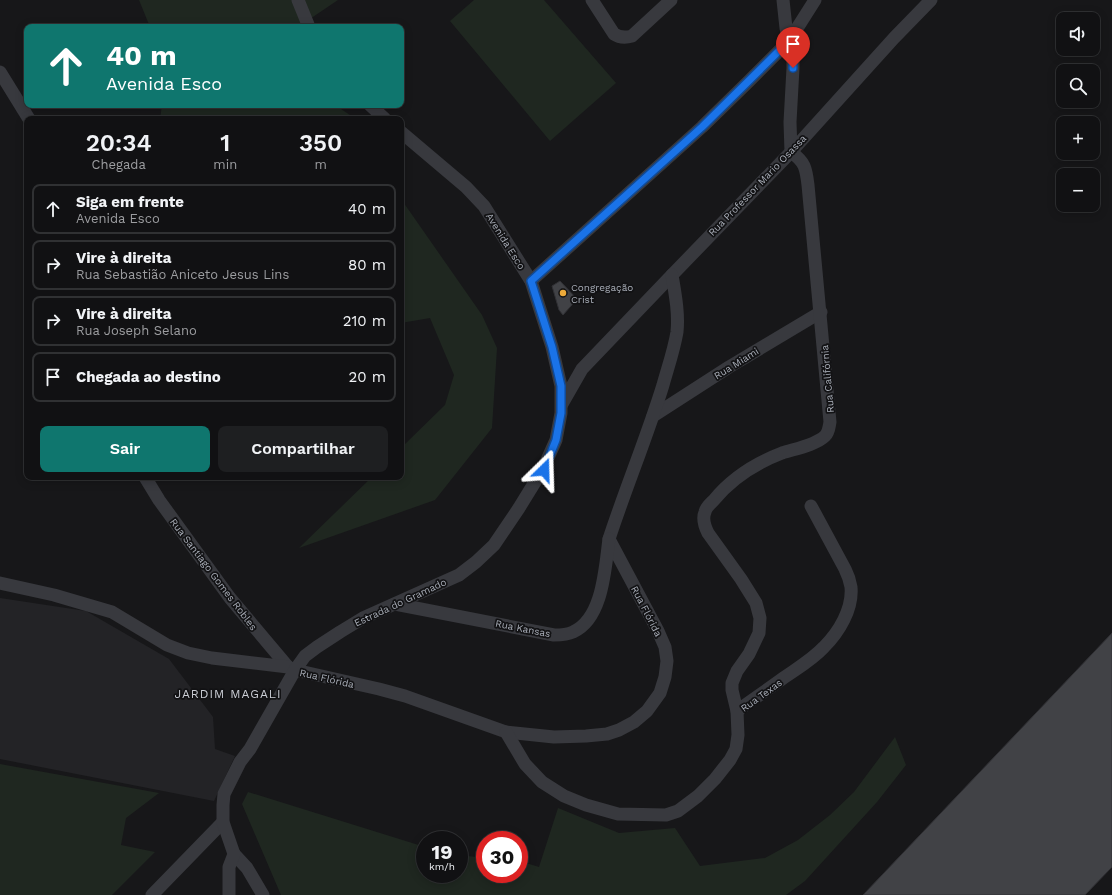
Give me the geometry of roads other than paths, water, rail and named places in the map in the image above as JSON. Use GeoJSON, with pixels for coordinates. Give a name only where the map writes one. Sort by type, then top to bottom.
{"type":"FeatureCollection","features":[{"type":"Feature","properties":{"kind":"street"},"geometry":{"type":"LineString","coordinates":[[298,0],[308,24]]}},
{"type":"Feature","properties":{"kind":"street"},"geometry":{"type":"LineString","coordinates":[[592,0],[614,34],[625,38],[632,36],[671,0]]}},
{"type":"Feature","properties":{"kind":"street"},"geometry":{"type":"LineString","coordinates":[[783,0],[786,28],[793,58],[790,122],[791,152]]}},
{"type":"Feature","properties":{"kind":"street"},"geometry":{"type":"LineString","coordinates":[[531,281],[702,127],[789,41],[815,0]]}},
{"type":"Feature","properties":{"kind":"street","name":"Rua Professor Mario Osassa"},"geometry":{"type":"LineString","coordinates":[[561,405],[582,369],[791,152],[894,38],[931,0]]}},
{"type":"Feature","properties":{"kind":"street"},"geometry":{"type":"LineString","coordinates":[[0,72],[28,116]]}},
{"type":"Feature","properties":{"kind":"street"},"geometry":{"type":"LineString","coordinates":[[373,108],[382,116]]}},
{"type":"Feature","properties":{"kind":"street","name":"Avenida Esco"},"geometry":{"type":"LineString","coordinates":[[404,134],[466,186],[484,206],[531,281],[559,374],[561,386],[561,405]]}},
{"type":"Feature","properties":{"kind":"street","name":"Rua Califórnia"},"geometry":{"type":"LineString","coordinates":[[737,711],[732,690],[732,683],[737,671],[749,654],[759,633],[760,618],[756,603],[741,579],[708,533],[705,525],[704,513],[722,490],[747,470],[780,454],[817,442],[828,432],[830,422],[821,312],[806,171],[799,158],[791,152]]}},
{"type":"Feature","properties":{"kind":"street"},"geometry":{"type":"LineString","coordinates":[[609,540],[620,504],[653,416],[673,351],[677,331],[672,275]]}},
{"type":"Feature","properties":{"kind":"street","name":"Rua Miami"},"geometry":{"type":"LineString","coordinates":[[653,416],[729,367],[821,312]]}},
{"type":"Feature","properties":{"kind":"street"},"geometry":{"type":"LineString","coordinates":[[559,374],[582,369]]}},
{"type":"Feature","properties":{"kind":"street","name":"Estrada do Gramado"},"geometry":{"type":"LineString","coordinates":[[234,854],[224,822],[224,794],[240,762],[250,749],[292,669],[305,656],[323,643],[363,618],[459,575],[494,545],[544,470],[556,440],[561,405]]}},
{"type":"Feature","properties":{"kind":"street","name":"Rua Santiago Gomes Robles"},"geometry":{"type":"LineString","coordinates":[[147,480],[159,500],[230,598],[292,669]]}},
{"type":"Feature","properties":{"kind":"street","name":"Rua Texas"},"geometry":{"type":"LineString","coordinates":[[506,732],[525,764],[542,782],[564,796],[586,806],[618,814],[666,815],[678,811],[698,796],[715,779],[730,760],[736,749],[738,735],[737,711],[802,666],[824,648],[840,629],[850,596],[851,588],[849,579],[811,506]]}},
{"type":"Feature","properties":{"kind":"street","name":"Rua Kansas"},"geometry":{"type":"LineString","coordinates":[[395,604],[554,635],[573,632],[582,626],[596,608],[601,592],[609,540]]}},
{"type":"Feature","properties":{"kind":"street","name":"Rua Flórida"},"geometry":{"type":"LineString","coordinates":[[292,669],[405,696],[506,732],[554,736],[586,736],[607,734],[619,730],[634,722],[647,711],[660,693],[665,677],[667,661],[665,648],[658,631],[609,540]]}},
{"type":"Feature","properties":{"kind":"street"},"geometry":{"type":"LineString","coordinates":[[0,583],[54,595],[112,612],[167,645],[188,652],[212,658],[292,669]]}},
{"type":"Feature","properties":{"kind":"street"},"geometry":{"type":"LineString","coordinates":[[152,895],[224,822]]}},
{"type":"Feature","properties":{"kind":"street"},"geometry":{"type":"LineString","coordinates":[[229,895],[229,867],[234,854],[247,868],[263,895]]}},
{"type":"Feature","properties":{"kind":"place","name":"Congregação Crist"},"geometry":{"type":"Point","coordinates":[563,293]}},
{"type":"Feature","properties":{"kind":"district","name":"JARDIM MAGALI"},"geometry":{"type":"Point","coordinates":[228,694]}}]}
